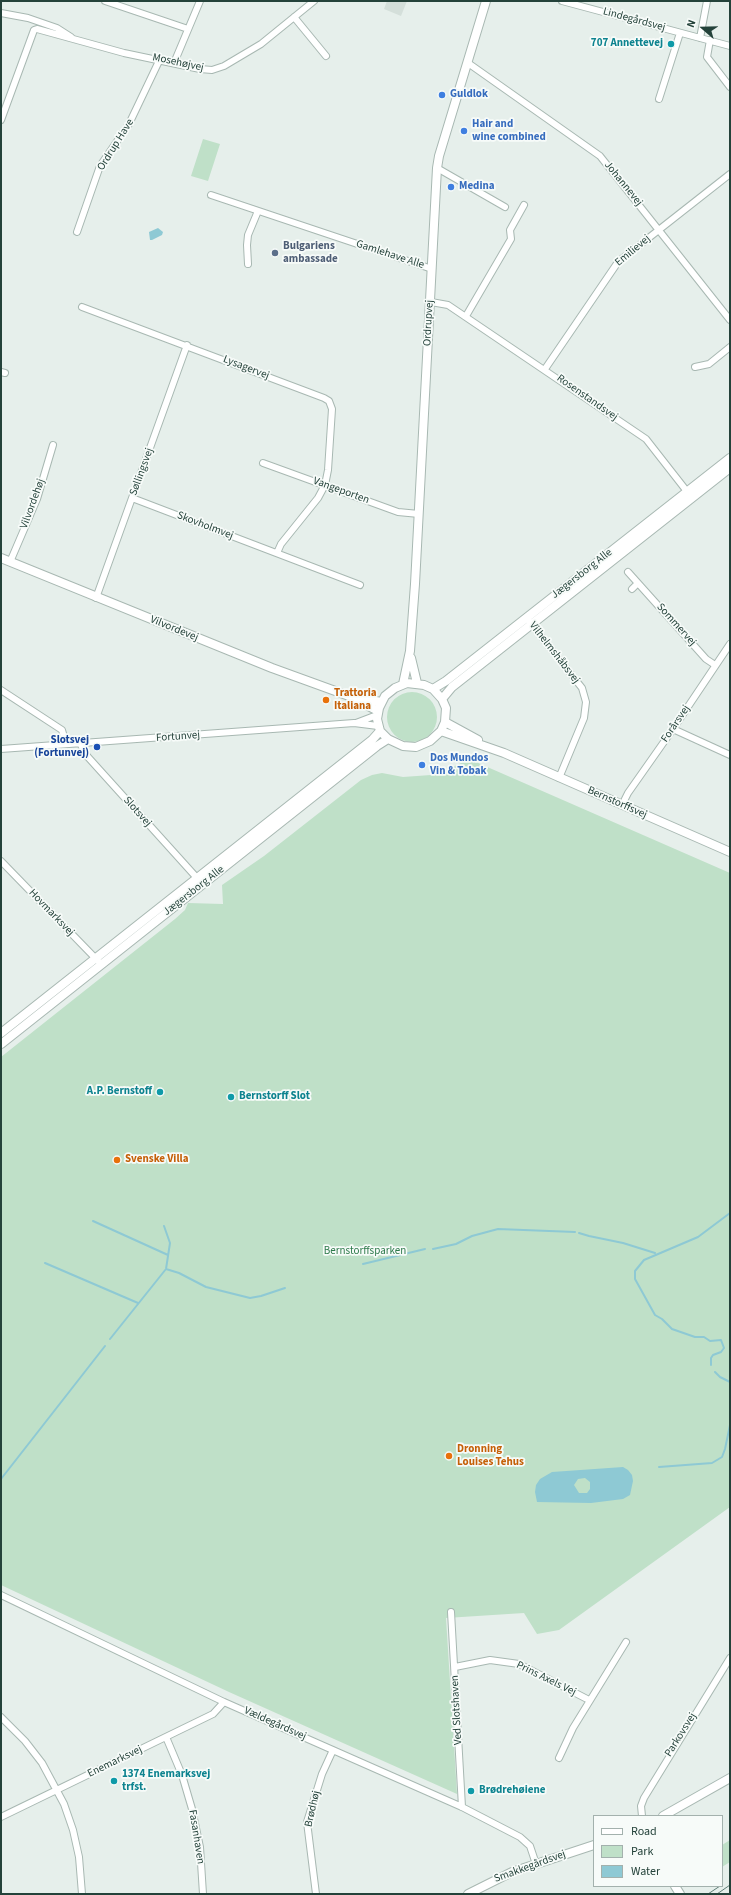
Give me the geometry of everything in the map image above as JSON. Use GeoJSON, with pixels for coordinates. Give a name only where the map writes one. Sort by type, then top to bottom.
{"type":"FeatureCollection","features":[{"type":"Feature","properties":{"kind":"street"},"geometry":{"type":"LineString","coordinates":[[105,1],[188,29]]}},
{"type":"Feature","properties":{"kind":"street"},"geometry":{"type":"LineString","coordinates":[[174,63],[200,1]]}},
{"type":"Feature","properties":{"kind":"street","name":"Mosehøjvej"},"geometry":{"type":"LineString","coordinates":[[1,120],[34,30],[37,29],[124,53],[160,59],[200,69],[212,70],[224,66],[261,44],[314,1]]}},
{"type":"Feature","properties":{"kind":"street","name":"Ordrupvej"},"geometry":{"type":"LineString","coordinates":[[403,684],[410,652],[431,302],[437,168],[439,156],[486,1]]}},
{"type":"Feature","properties":{"kind":"street","name":"Lindegårdsvej"},"geometry":{"type":"LineString","coordinates":[[562,1],[730,46]]}},
{"type":"Feature","properties":{"kind":"street"},"geometry":{"type":"LineString","coordinates":[[700,38],[707,1]]}},
{"type":"Feature","properties":{"kind":"street","name":"Mosehøjvej"},"geometry":{"type":"LineString","coordinates":[[1,13],[28,18],[57,28],[72,38]]}},
{"type":"Feature","properties":{"kind":"street"},"geometry":{"type":"LineString","coordinates":[[294,18],[326,56]]}},
{"type":"Feature","properties":{"kind":"street"},"geometry":{"type":"LineString","coordinates":[[659,99],[680,33]]}},
{"type":"Feature","properties":{"kind":"street"},"geometry":{"type":"LineString","coordinates":[[710,40],[707,57],[730,87]]}},
{"type":"Feature","properties":{"kind":"street","name":"Ordrup Have"},"geometry":{"type":"LineString","coordinates":[[77,232],[100,166],[129,124],[160,59]]}},
{"type":"Feature","properties":{"kind":"street","name":"Johannevej"},"geometry":{"type":"LineString","coordinates":[[468,63],[600,156],[730,320]]}},
{"type":"Feature","properties":{"kind":"street"},"geometry":{"type":"LineString","coordinates":[[437,168],[505,207]]}},
{"type":"Feature","properties":{"kind":"street","name":"Emilievej"},"geometry":{"type":"LineString","coordinates":[[545,369],[618,262],[730,174]]}},
{"type":"Feature","properties":{"kind":"street","name":"Gamlehave Alle"},"geometry":{"type":"LineString","coordinates":[[211,195],[432,269]]}},
{"type":"Feature","properties":{"kind":"street"},"geometry":{"type":"LineString","coordinates":[[466,316],[511,239],[510,230],[524,205]]}},
{"type":"Feature","properties":{"kind":"street"},"geometry":{"type":"LineString","coordinates":[[248,264],[248,235],[258,211]]}},
{"type":"Feature","properties":{"kind":"street","name":"Rosenstandsvej"},"geometry":{"type":"LineString","coordinates":[[431,302],[448,305],[466,316],[646,439],[690,495]]}},
{"type":"Feature","properties":{"kind":"street","name":"Lysagervej"},"geometry":{"type":"LineString","coordinates":[[82,307],[187,345],[329,401],[332,409],[328,470],[325,485]]}},
{"type":"Feature","properties":{"kind":"street","name":"Søllingsvej"},"geometry":{"type":"LineString","coordinates":[[96,598],[187,345]]}},
{"type":"Feature","properties":{"kind":"street"},"geometry":{"type":"LineString","coordinates":[[695,367],[709,364],[730,347]]}},
{"type":"Feature","properties":{"kind":"street","name":"Vilvordehøj"},"geometry":{"type":"LineString","coordinates":[[10,562],[37,499],[53,445]]}},
{"type":"Feature","properties":{"kind":"street","name":"Jægersborg Alle"},"geometry":{"type":"LineString","coordinates":[[690,495],[730,458]]}},
{"type":"Feature","properties":{"kind":"street","name":"Vangeporten"},"geometry":{"type":"LineString","coordinates":[[263,462],[398,512],[419,514]]}},
{"type":"Feature","properties":{"kind":"street","name":"Jægersborg Alle"},"geometry":{"type":"LineString","coordinates":[[433,689],[529,621],[690,495],[730,468]]}},
{"type":"Feature","properties":{"kind":"street"},"geometry":{"type":"LineString","coordinates":[[277,553],[282,544],[318,498],[325,485]]}},
{"type":"Feature","properties":{"kind":"street","name":"Skovholmvej"},"geometry":{"type":"LineString","coordinates":[[132,498],[360,585]]}},
{"type":"Feature","properties":{"kind":"street","name":"Vilvordevej"},"geometry":{"type":"LineString","coordinates":[[1,558],[96,598],[349,696],[378,713]]}},
{"type":"Feature","properties":{"kind":"street","name":"Sommervej"},"geometry":{"type":"LineString","coordinates":[[628,572],[706,658],[715,665]]}},
{"type":"Feature","properties":{"kind":"street"},"geometry":{"type":"LineString","coordinates":[[632,589],[638,583]]}},
{"type":"Feature","properties":{"kind":"street","name":"Jægersborg Alle"},"geometry":{"type":"LineString","coordinates":[[442,699],[452,687],[529,621]]}},
{"type":"Feature","properties":{"kind":"street","name":"Vilhelmshåbsvej"},"geometry":{"type":"LineString","coordinates":[[529,621],[582,688],[586,702],[584,718],[559,778]]}},
{"type":"Feature","properties":{"kind":"street","name":"Forårsvej"},"geometry":{"type":"LineString","coordinates":[[622,805],[628,793],[674,729],[730,644]]}},
{"type":"Feature","properties":{"kind":"street","name":"Ordrupvej"},"geometry":{"type":"LineString","coordinates":[[410,652],[417,683]]}},
{"type":"Feature","properties":{"kind":"street"},"geometry":{"type":"LineString","coordinates":[[723,653],[730,657]]}},
{"type":"Feature","properties":{"kind":"street"},"geometry":{"type":"LineString","coordinates":[[417,683],[433,689],[442,699],[446,708],[445,722],[441,732],[431,741],[416,747],[403,746],[388,739],[379,728],[378,713],[381,702],[387,693],[403,684],[417,683]]}},
{"type":"Feature","properties":{"kind":"street"},"geometry":{"type":"LineString","coordinates":[[1,690],[62,730],[66,744]]}},
{"type":"Feature","properties":{"kind":"street","name":"Vilvordevej"},"geometry":{"type":"LineString","coordinates":[[349,696],[381,702]]}},
{"type":"Feature","properties":{"kind":"street","name":"Fortunvej"},"geometry":{"type":"LineString","coordinates":[[354,723],[378,713]]}},
{"type":"Feature","properties":{"kind":"street","name":"Bernstorffsvej"},"geometry":{"type":"LineString","coordinates":[[445,722],[504,754]]}},
{"type":"Feature","properties":{"kind":"street","name":"Fortunvej"},"geometry":{"type":"LineString","coordinates":[[1,749],[354,723],[379,728]]}},
{"type":"Feature","properties":{"kind":"street","name":"Jægersborg Alle"},"geometry":{"type":"LineString","coordinates":[[1,1044],[197,878],[372,740],[379,728]]}},
{"type":"Feature","properties":{"kind":"street"},"geometry":{"type":"LineString","coordinates":[[674,729],[730,755]]}},
{"type":"Feature","properties":{"kind":"street","name":"Bernstorffsvej"},"geometry":{"type":"LineString","coordinates":[[441,732],[504,754],[730,852]]}},
{"type":"Feature","properties":{"kind":"street","name":"Jægersborg Alle"},"geometry":{"type":"LineString","coordinates":[[1,1033],[98,961],[388,739]]}},
{"type":"Feature","properties":{"kind":"street","name":"Slotsvej"},"geometry":{"type":"LineString","coordinates":[[80,743],[87,756],[197,878]]}},
{"type":"Feature","properties":{"kind":"street","name":"Hovmarksvej"},"geometry":{"type":"LineString","coordinates":[[1,861],[98,961]]}},
{"type":"Feature","properties":{"kind":"street","name":"Vældegårdsvej"},"geometry":{"type":"LineString","coordinates":[[1,1595],[224,1702],[462,1808],[520,1837],[530,1846],[536,1864]]}},
{"type":"Feature","properties":{"kind":"street","name":"Ved Slotshaven"},"geometry":{"type":"LineString","coordinates":[[451,1612],[462,1808]]}},
{"type":"Feature","properties":{"kind":"street","name":"Prins Axels Vej"},"geometry":{"type":"LineString","coordinates":[[559,1758],[573,1728],[589,1700],[626,1642]]}},
{"type":"Feature","properties":{"kind":"street","name":"Parkovsvej"},"geometry":{"type":"LineString","coordinates":[[642,1815],[641,1806],[644,1798],[669,1754],[730,1658]]}},
{"type":"Feature","properties":{"kind":"street","name":"Prins Axels Vej"},"geometry":{"type":"LineString","coordinates":[[455,1667],[490,1660],[519,1664],[589,1700]]}},
{"type":"Feature","properties":{"kind":"street","name":"Enemarksvej"},"geometry":{"type":"LineString","coordinates":[[1,1817],[213,1714],[224,1702]]}},
{"type":"Feature","properties":{"kind":"street"},"geometry":{"type":"LineString","coordinates":[[1,1717],[25,1741],[42,1763],[57,1790],[73,1830],[79,1857],[82,1894]]}},
{"type":"Feature","properties":{"kind":"street","name":"Fasanhaven"},"geometry":{"type":"LineString","coordinates":[[166,1737],[182,1775],[192,1809],[200,1847],[203,1894]]}},
{"type":"Feature","properties":{"kind":"street","name":"Brødhøj"},"geometry":{"type":"LineString","coordinates":[[316,1894],[307,1822],[322,1774],[332,1750]]}},
{"type":"Feature","properties":{"kind":"street"},"geometry":{"type":"LineString","coordinates":[[665,1815],[730,1778]]}},
{"type":"Feature","properties":{"kind":"street","name":"Smakkegårdsvej"},"geometry":{"type":"LineString","coordinates":[[468,1894],[512,1872],[593,1845]]}},
{"type":"Feature","properties":{"kind":"shaded area"},"geometry":{"type":"Polygon","coordinates":[[[387,1],[407,1],[401,16],[384,9],[387,1]]]}},
{"type":"Feature","properties":{"kind":"green space"},"geometry":{"type":"Polygon","coordinates":[[[203,139],[220,144],[208,181],[191,176],[203,139]]]}},
{"type":"Feature","properties":{"kind":"green space"},"geometry":{"type":"Polygon","coordinates":[[[407,692],[417,692],[430,699],[437,712],[437,722],[430,735],[417,742],[407,742],[398,738],[391,731],[387,722],[387,712],[391,703],[398,696],[407,692]]]}},
{"type":"Feature","properties":{"kind":"green space","name":"Bernstorffsparken"},"geometry":{"type":"Polygon","coordinates":[[[469,759],[730,873],[730,1507],[559,1630],[537,1634],[524,1613],[446,1618],[457,1794],[229,1692],[1,1585],[1,1057],[175,919],[185,910],[188,903],[223,904],[222,885],[264,856],[361,780],[372,775],[382,773],[403,777],[431,775],[445,771],[469,759]]]}},
{"type":"Feature","properties":{"kind":"green space"},"geometry":{"type":"Polygon","coordinates":[[[730,1840],[730,1862],[723,1866],[723,1844],[730,1840]]]}},
{"type":"Feature","properties":{"kind":"water"},"geometry":{"type":"Polygon","coordinates":[[[158,228],[163,232],[162,235],[150,240],[149,232],[158,228]]]}},
{"type":"Feature","properties":{"kind":"water"},"geometry":{"type":"Polygon","coordinates":[[[623,1467],[632,1475],[633,1481],[630,1495],[623,1499],[591,1503],[537,1502],[535,1492],[536,1485],[540,1479],[552,1472],[623,1467]],[[585,1478],[578,1479],[574,1485],[579,1493],[587,1493],[590,1489],[590,1482],[585,1478]]]}},
{"type":"Feature","properties":{"kind":"waterway"},"geometry":{"type":"LineString","coordinates":[[711,1365],[711,1358],[713,1355],[721,1352],[724,1348],[721,1340],[710,1341],[704,1337],[695,1337],[672,1329],[662,1319],[655,1315],[635,1279],[635,1271],[644,1260],[698,1237],[730,1213]]}},
{"type":"Feature","properties":{"kind":"waterway"},"geometry":{"type":"LineString","coordinates":[[93,1221],[168,1255]]}},
{"type":"Feature","properties":{"kind":"waterway"},"geometry":{"type":"LineString","coordinates":[[110,1339],[166,1269],[170,1243],[164,1226]]}},
{"type":"Feature","properties":{"kind":"waterway"},"geometry":{"type":"LineString","coordinates":[[433,1249],[456,1244],[472,1236],[498,1229],[575,1232]]}},
{"type":"Feature","properties":{"kind":"waterway"},"geometry":{"type":"LineString","coordinates":[[579,1233],[623,1243],[655,1253]]}},
{"type":"Feature","properties":{"kind":"waterway"},"geometry":{"type":"LineString","coordinates":[[363,1264],[425,1249]]}},
{"type":"Feature","properties":{"kind":"waterway"},"geometry":{"type":"LineString","coordinates":[[45,1263],[138,1303]]}},
{"type":"Feature","properties":{"kind":"waterway"},"geometry":{"type":"LineString","coordinates":[[166,1269],[179,1273],[206,1287],[250,1298],[285,1288]]}},
{"type":"Feature","properties":{"kind":"waterway"},"geometry":{"type":"LineString","coordinates":[[1,1479],[105,1346]]}},
{"type":"Feature","properties":{"kind":"waterway"},"geometry":{"type":"LineString","coordinates":[[715,1372],[720,1377],[730,1382]]}},
{"type":"Feature","properties":{"kind":"waterway"},"geometry":{"type":"LineString","coordinates":[[659,1467],[712,1463],[722,1457],[730,1425]]}},
{"type":"Feature","properties":{"kind":"tram line"},"geometry":{"type":"LineString","coordinates":[[717,1894],[730,1885]]}},
{"type":"Feature","properties":{"kind":"tram line"},"geometry":{"type":"LineString","coordinates":[[708,1894],[718,1887]]}},
{"type":"Feature","properties":{"kind":"place","name":"707 Annettevej"},"geometry":{"type":"Point","coordinates":[671,44]}},
{"type":"Feature","properties":{"kind":"place","name":"Guldlok"},"geometry":{"type":"Point","coordinates":[442,95]}},
{"type":"Feature","properties":{"kind":"place","name":"Hair and wine combined"},"geometry":{"type":"Point","coordinates":[464,131]}},
{"type":"Feature","properties":{"kind":"place","name":"Medina"},"geometry":{"type":"Point","coordinates":[451,187]}},
{"type":"Feature","properties":{"kind":"place","name":"Bulgariens ambassade"},"geometry":{"type":"Point","coordinates":[275,253]}},
{"type":"Feature","properties":{"kind":"place","name":"Trattoria Italiana"},"geometry":{"type":"Point","coordinates":[326,700]}},
{"type":"Feature","properties":{"kind":"place","name":"Slotsvej (Fortunvej)"},"geometry":{"type":"Point","coordinates":[97,747]}},
{"type":"Feature","properties":{"kind":"place","name":"Dos Mundos Vin & Tobak"},"geometry":{"type":"Point","coordinates":[422,765]}},
{"type":"Feature","properties":{"kind":"place","name":"A.P. Bernstoff"},"geometry":{"type":"Point","coordinates":[160,1092]}},
{"type":"Feature","properties":{"kind":"place","name":"Bernstorff Slot"},"geometry":{"type":"Point","coordinates":[231,1097]}},
{"type":"Feature","properties":{"kind":"place","name":"Svenske Villa"},"geometry":{"type":"Point","coordinates":[117,1160]}},
{"type":"Feature","properties":{"kind":"place","name":"Dronning Louises Tehus"},"geometry":{"type":"Point","coordinates":[449,1456]}},
{"type":"Feature","properties":{"kind":"place","name":"1374 Enemarksvej trfst."},"geometry":{"type":"Point","coordinates":[114,1781]}},
{"type":"Feature","properties":{"kind":"place","name":"Brødrehøiene"},"geometry":{"type":"Point","coordinates":[471,1791]}}]}
